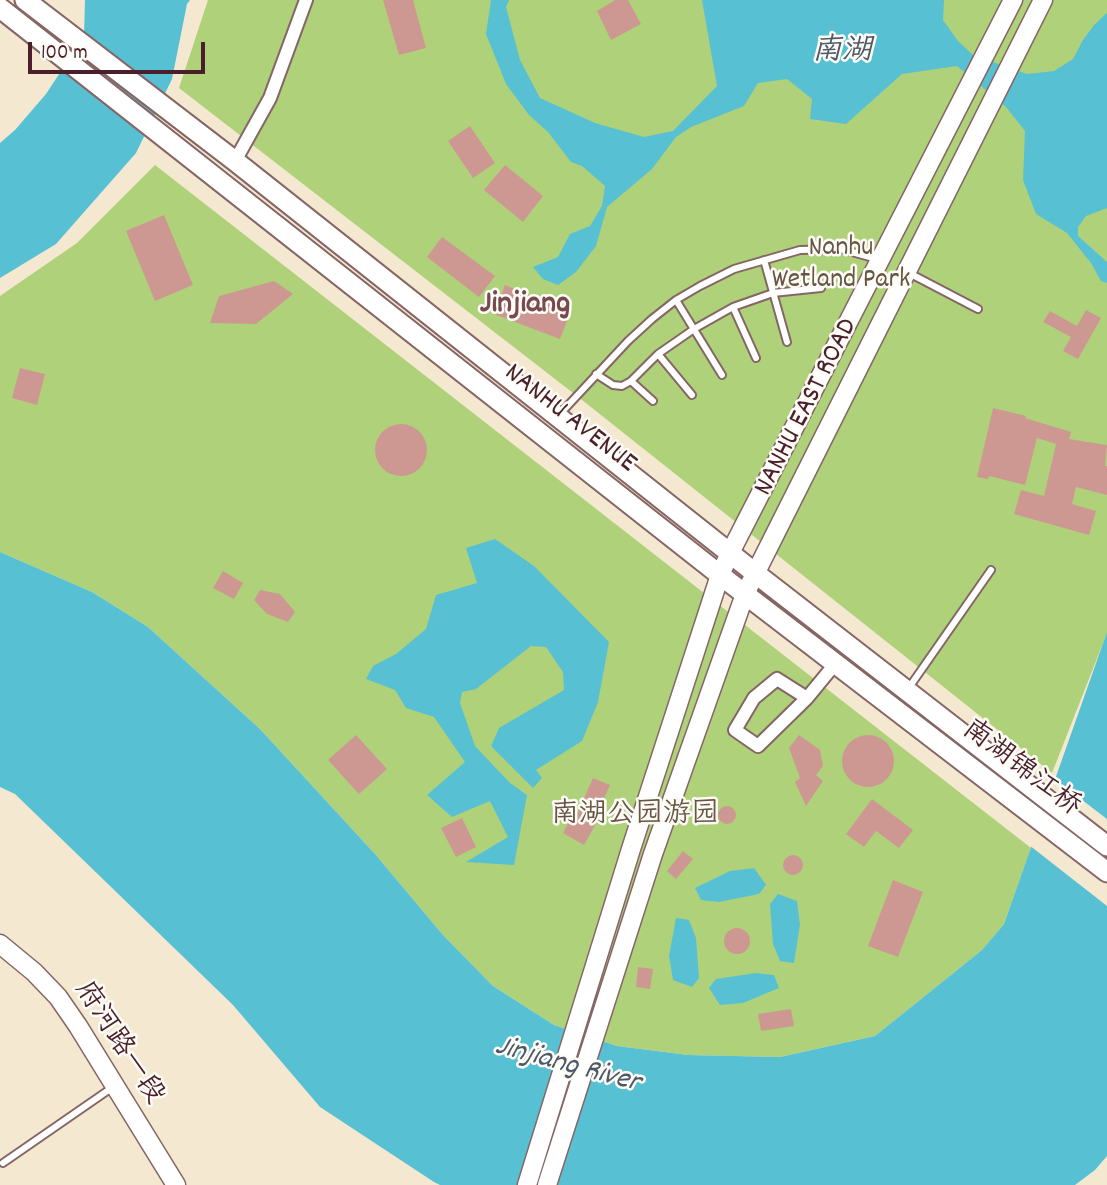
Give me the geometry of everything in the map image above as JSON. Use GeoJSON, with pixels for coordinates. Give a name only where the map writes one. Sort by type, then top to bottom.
{"type":"FeatureCollection","features":[{"type":"Feature","properties":{"kind":"main road","name":"NANHU AVENUE"},"geometry":{"type":"LineString","coordinates":[[25,0],[228,155],[907,691]]}},
{"type":"Feature","properties":{"kind":"main road","name":"NANHU EAST ROAD"},"geometry":{"type":"LineString","coordinates":[[527,1185],[631,849],[720,575],[1013,0]]}},
{"type":"Feature","properties":{"kind":"main road","name":"NANHU EAST ROAD"},"geometry":{"type":"LineString","coordinates":[[547,1185],[653,854],[745,594],[1043,0]]}},
{"type":"Feature","properties":{"kind":"main road","name":"NANHU AVENUE"},"geometry":{"type":"LineString","coordinates":[[0,8],[899,713]]}},
{"type":"Feature","properties":{"kind":"main road","name":"南湖锦江桥"},"geometry":{"type":"LineString","coordinates":[[907,691],[1107,846]]}},
{"type":"Feature","properties":{"kind":"main road","name":"南湖锦江桥"},"geometry":{"type":"LineString","coordinates":[[899,713],[1107,872]]}},
{"type":"Feature","properties":{"kind":"main road","name":"府河路一段"},"geometry":{"type":"LineString","coordinates":[[0,944],[34,972],[58,997],[171,1183]]}},
{"type":"Feature","properties":{"kind":"street"},"geometry":{"type":"LineString","coordinates":[[228,155],[270,98],[306,0]]}},
{"type":"Feature","properties":{"kind":"street"},"geometry":{"type":"LineString","coordinates":[[807,698],[777,679],[754,698],[735,730],[758,746],[807,698],[835,664]]}},
{"type":"Feature","properties":{"kind":"lane"},"geometry":{"type":"LineString","coordinates":[[558,416],[628,341],[676,300],[700,285],[734,270],[800,250],[841,249],[880,260]]}},
{"type":"Feature","properties":{"kind":"lane"},"geometry":{"type":"LineString","coordinates":[[764,260],[787,342]]}},
{"type":"Feature","properties":{"kind":"lane"},"geometry":{"type":"LineString","coordinates":[[907,272],[978,309]]}},
{"type":"Feature","properties":{"kind":"lane"},"geometry":{"type":"LineString","coordinates":[[596,374],[613,385],[622,386],[631,381],[658,354],[733,307],[773,293],[821,288]]}},
{"type":"Feature","properties":{"kind":"lane"},"geometry":{"type":"LineString","coordinates":[[676,300],[722,374]]}},
{"type":"Feature","properties":{"kind":"lane"},"geometry":{"type":"LineString","coordinates":[[733,307],[756,358]]}},
{"type":"Feature","properties":{"kind":"lane"},"geometry":{"type":"LineString","coordinates":[[658,354],[692,395]]}},
{"type":"Feature","properties":{"kind":"lane"},"geometry":{"type":"LineString","coordinates":[[631,381],[653,401]]}},
{"type":"Feature","properties":{"kind":"lane"},"geometry":{"type":"LineString","coordinates":[[907,691],[991,570]]}},
{"type":"Feature","properties":{"kind":"lane"},"geometry":{"type":"LineString","coordinates":[[3,1163],[114,1086]]}},
{"type":"Feature","properties":{"kind":"green space","name":"Nanhu Wetland Park"},"geometry":{"type":"Polygon","coordinates":[[[208,0],[1107,0],[1107,633],[1052,773],[577,396],[179,88],[208,0]]]}},
{"type":"Feature","properties":{"kind":"green space","name":"南湖公园游园"},"geometry":{"type":"Polygon","coordinates":[[[155,165],[1031,848],[1004,924],[982,950],[875,1036],[780,1057],[688,1055],[617,1046],[554,1025],[493,986],[443,935],[375,854],[260,729],[148,627],[92,592],[0,552],[0,296],[77,243],[155,165]]]}},
{"type":"Feature","properties":{"kind":"water"},"geometry":{"type":"Polygon","coordinates":[[[85,0],[190,0],[172,79],[136,153],[56,244],[0,278],[0,143],[46,94],[84,36],[85,0]]]}},
{"type":"Feature","properties":{"kind":"water","name":"南湖"},"geometry":{"type":"Polygon","coordinates":[[[491,0],[509,0],[506,7],[520,60],[540,98],[595,123],[644,137],[673,131],[717,86],[702,0],[944,0],[943,20],[958,41],[973,55],[1027,74],[1054,71],[1073,59],[1094,25],[1107,13],[1107,208],[1086,216],[1078,227],[1078,236],[1107,262],[1107,283],[1101,281],[1091,263],[1067,233],[1036,214],[1023,180],[1025,131],[1006,107],[957,66],[902,74],[846,124],[810,119],[812,99],[787,79],[758,83],[744,106],[691,127],[676,137],[652,169],[607,207],[596,246],[576,272],[558,285],[543,279],[533,267],[558,257],[570,234],[590,226],[602,206],[605,186],[582,166],[571,162],[548,132],[529,115],[506,84],[486,34],[491,0]]]}},
{"type":"Feature","properties":{"kind":"water"},"geometry":{"type":"Polygon","coordinates":[[[495,539],[534,566],[609,642],[598,702],[582,741],[536,770],[542,778],[533,788],[491,746],[499,728],[564,690],[563,672],[546,647],[531,646],[476,689],[462,692],[460,703],[475,746],[510,783],[527,795],[514,865],[466,862],[508,837],[490,801],[452,817],[427,795],[465,762],[434,717],[406,708],[395,690],[366,679],[373,666],[396,654],[426,629],[436,595],[477,583],[466,548],[495,539]]]}},
{"type":"Feature","properties":{"kind":"water","name":"Jinjiang River"},"geometry":{"type":"Polygon","coordinates":[[[0,552],[92,592],[148,627],[260,729],[375,854],[443,935],[493,986],[554,1025],[617,1046],[688,1055],[780,1057],[875,1036],[982,950],[1004,924],[1107,632],[1107,1156],[1095,1170],[1075,1185],[440,1185],[434,1182],[320,1107],[233,1005],[15,794],[0,787],[0,552]]]}},
{"type":"Feature","properties":{"kind":"water"},"geometry":{"type":"Polygon","coordinates":[[[754,868],[766,885],[759,894],[719,902],[701,900],[695,888],[730,871],[754,868]]]}},
{"type":"Feature","properties":{"kind":"water"},"geometry":{"type":"Polygon","coordinates":[[[778,894],[797,901],[800,925],[794,963],[780,961],[773,944],[770,904],[778,894]]]}},
{"type":"Feature","properties":{"kind":"water"},"geometry":{"type":"Polygon","coordinates":[[[676,918],[689,920],[696,938],[699,978],[692,987],[673,980],[669,956],[676,918]]]}},
{"type":"Feature","properties":{"kind":"water"},"geometry":{"type":"Polygon","coordinates":[[[756,973],[774,975],[779,988],[743,1003],[720,1005],[709,988],[716,979],[756,973]]]}},
{"type":"Feature","properties":{"kind":"pier"},"geometry":{"type":"Polygon","coordinates":[[[1052,777],[1107,819],[1107,906],[1029,845],[1052,777]]]}},
{"type":"Feature","properties":{"kind":"building"},"geometry":{"type":"Polygon","coordinates":[[[383,0],[413,0],[426,48],[399,55],[383,0]]]}},
{"type":"Feature","properties":{"kind":"building"},"geometry":{"type":"Polygon","coordinates":[[[615,0],[628,0],[641,24],[611,40],[597,11],[615,0]]]}},
{"type":"Feature","properties":{"kind":"building"},"geometry":{"type":"Polygon","coordinates":[[[470,126],[495,163],[473,178],[448,141],[470,126]]]}},
{"type":"Feature","properties":{"kind":"building"},"geometry":{"type":"Polygon","coordinates":[[[505,165],[543,196],[523,222],[484,190],[505,165]]]}},
{"type":"Feature","properties":{"kind":"building"},"geometry":{"type":"Polygon","coordinates":[[[164,215],[193,285],[155,301],[126,231],[164,215]]]}},
{"type":"Feature","properties":{"kind":"building"},"geometry":{"type":"Polygon","coordinates":[[[442,237],[495,276],[479,297],[427,257],[442,237]]]}},
{"type":"Feature","properties":{"kind":"building"},"geometry":{"type":"Polygon","coordinates":[[[274,281],[293,294],[256,324],[210,323],[219,296],[274,281]]]}},
{"type":"Feature","properties":{"kind":"building"},"geometry":{"type":"Polygon","coordinates":[[[505,285],[571,311],[560,339],[494,314],[505,285]]]}},
{"type":"Feature","properties":{"kind":"building"},"geometry":{"type":"Polygon","coordinates":[[[1086,310],[1101,318],[1078,359],[1063,351],[1071,337],[1043,322],[1050,311],[1077,326],[1086,310]]]}},
{"type":"Feature","properties":{"kind":"building"},"geometry":{"type":"Polygon","coordinates":[[[20,368],[45,374],[37,405],[12,398],[20,368]]]}},
{"type":"Feature","properties":{"kind":"building"},"geometry":{"type":"Polygon","coordinates":[[[993,408],[1071,432],[1069,439],[1107,445],[1107,495],[1076,487],[1072,504],[1096,511],[1089,535],[1014,514],[1021,490],[1044,496],[1056,444],[1037,438],[1025,485],[989,476],[988,479],[977,477],[993,408]]]}},
{"type":"Feature","properties":{"kind":"building"},"geometry":{"type":"Polygon","coordinates":[[[401,424],[420,431],[427,450],[420,469],[401,476],[382,469],[375,450],[382,431],[401,424]]]}},
{"type":"Feature","properties":{"kind":"building"},"geometry":{"type":"Polygon","coordinates":[[[223,571],[243,583],[234,599],[213,588],[223,571]]]}},
{"type":"Feature","properties":{"kind":"building"},"geometry":{"type":"Polygon","coordinates":[[[260,590],[280,594],[295,612],[288,622],[267,614],[254,600],[260,590]]]}},
{"type":"Feature","properties":{"kind":"building"},"geometry":{"type":"Polygon","coordinates":[[[356,735],[387,769],[359,794],[328,760],[356,735]]]}},
{"type":"Feature","properties":{"kind":"building"},"geometry":{"type":"Polygon","coordinates":[[[799,735],[820,750],[823,766],[816,775],[823,781],[806,806],[795,782],[800,778],[789,748],[799,735]]]}},
{"type":"Feature","properties":{"kind":"building"},"geometry":{"type":"Polygon","coordinates":[[[868,735],[878,737],[886,743],[892,751],[892,771],[886,779],[878,785],[868,787],[858,785],[850,779],[844,771],[842,761],[844,751],[850,743],[858,737],[868,735]]]}},
{"type":"Feature","properties":{"kind":"building"},"geometry":{"type":"Polygon","coordinates":[[[593,778],[610,785],[594,821],[597,822],[584,845],[563,833],[575,810],[578,812],[593,778]]]}},
{"type":"Feature","properties":{"kind":"building"},"geometry":{"type":"Polygon","coordinates":[[[872,799],[913,830],[899,848],[876,831],[864,847],[846,834],[872,799]]]}},
{"type":"Feature","properties":{"kind":"building"},"geometry":{"type":"Polygon","coordinates":[[[723,806],[731,806],[736,815],[734,822],[723,824],[718,819],[718,811],[723,806]]]}},
{"type":"Feature","properties":{"kind":"building"},"geometry":{"type":"Polygon","coordinates":[[[462,818],[476,847],[456,857],[441,828],[462,818]]]}},
{"type":"Feature","properties":{"kind":"building"},"geometry":{"type":"Polygon","coordinates":[[[683,851],[693,859],[676,879],[667,871],[683,851]]]}},
{"type":"Feature","properties":{"kind":"building"},"geometry":{"type":"Polygon","coordinates":[[[793,855],[800,858],[803,865],[800,872],[793,875],[786,872],[783,865],[786,858],[793,855]]]}},
{"type":"Feature","properties":{"kind":"building"},"geometry":{"type":"Polygon","coordinates":[[[893,880],[923,892],[898,957],[868,946],[893,880]]]}},
{"type":"Feature","properties":{"kind":"building"},"geometry":{"type":"Polygon","coordinates":[[[737,928],[746,932],[750,941],[746,950],[737,954],[728,950],[724,941],[728,932],[737,928]]]}},
{"type":"Feature","properties":{"kind":"building"},"geometry":{"type":"Polygon","coordinates":[[[638,967],[653,969],[650,989],[636,987],[638,967]]]}},
{"type":"Feature","properties":{"kind":"building"},"geometry":{"type":"Polygon","coordinates":[[[791,1009],[794,1026],[761,1031],[758,1014],[791,1009]]]}},
{"type":"Feature","properties":{"kind":"district","name":"Jinjiang"},"geometry":{"type":"Point","coordinates":[525,307]}}]}
